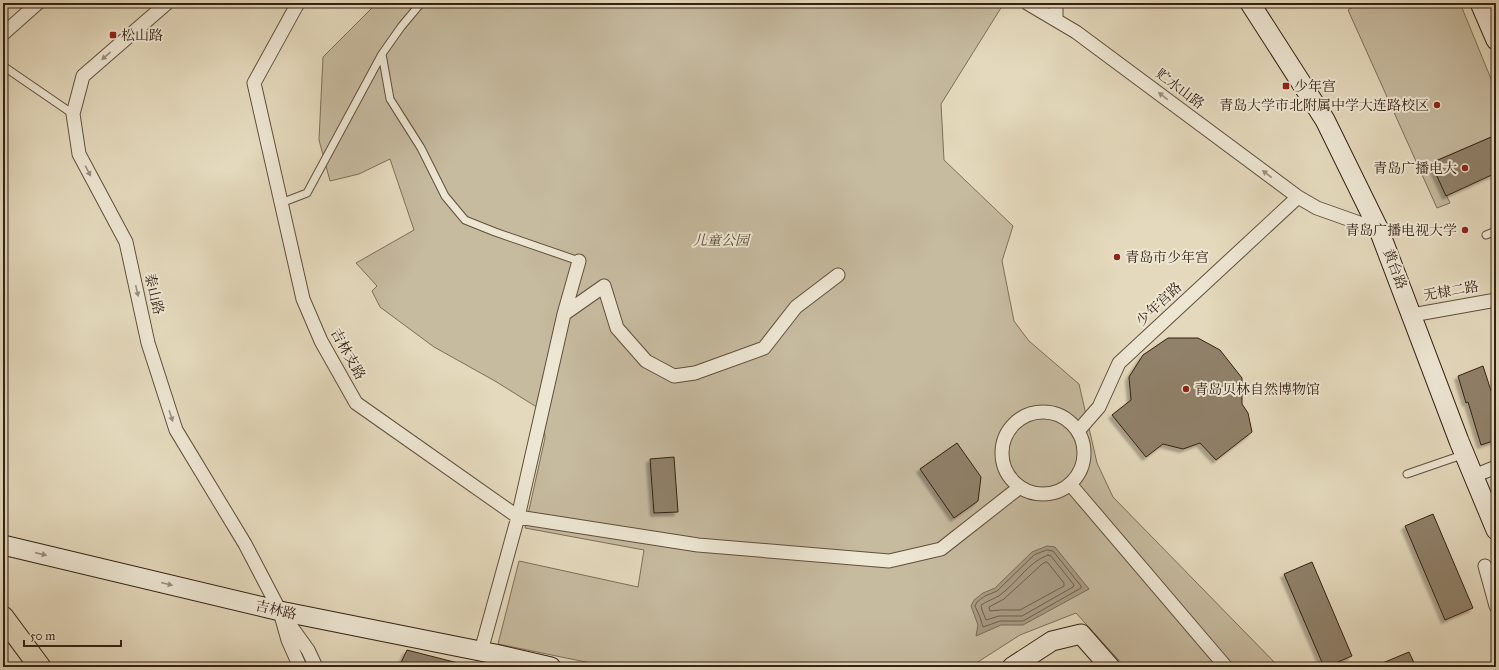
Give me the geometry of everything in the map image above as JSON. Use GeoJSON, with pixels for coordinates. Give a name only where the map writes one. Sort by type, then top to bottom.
{"type":"FeatureCollection","features":[{"type":"Feature","properties":{"kind":"main road"},"geometry":{"type":"LineString","coordinates":[[3,617],[40,667]]}},
{"type":"Feature","properties":{"kind":"main road"},"geometry":{"type":"LineString","coordinates":[[3,641],[22,667]]}},
{"type":"Feature","properties":{"kind":"street"},"geometry":{"type":"LineString","coordinates":[[3,34],[38,3]]}},
{"type":"Feature","properties":{"kind":"street","name":"泰山路"},"geometry":{"type":"LineString","coordinates":[[168,3],[83,76],[73,114],[79,154],[126,242],[148,343],[176,430],[245,544],[280,611],[308,650],[316,667]]}},
{"type":"Feature","properties":{"kind":"street","name":"吉林支路"},"geometry":{"type":"LineString","coordinates":[[298,3],[254,83],[303,299],[321,341],[356,403],[518,516]]}},
{"type":"Feature","properties":{"kind":"street","name":"贮水山路"},"geometry":{"type":"LineString","coordinates":[[1027,3],[1076,32],[1298,198],[1317,208],[1379,230]]}},
{"type":"Feature","properties":{"kind":"street"},"geometry":{"type":"LineString","coordinates":[[1056,3],[1056,20]]}},
{"type":"Feature","properties":{"kind":"street","name":"黄台路"},"geometry":{"type":"LineString","coordinates":[[1250,3],[1325,120],[1379,230],[1465,454],[1496,530]]}},
{"type":"Feature","properties":{"kind":"street"},"geometry":{"type":"LineString","coordinates":[[1480,3],[1496,40]]}},
{"type":"Feature","properties":{"kind":"street","name":"少年宫路"},"geometry":{"type":"LineString","coordinates":[[1078,431],[1099,408],[1119,363],[1298,198]]}},
{"type":"Feature","properties":{"kind":"street"},"geometry":{"type":"LineString","coordinates":[[481,651],[518,516],[564,314],[579,261]]}},
{"type":"Feature","properties":{"kind":"street"},"geometry":{"type":"LineString","coordinates":[[564,314],[604,286],[617,328],[646,362],[674,376],[695,373],[764,348],[796,307],[838,275]]}},
{"type":"Feature","properties":{"kind":"street","name":"无棣二路"},"geometry":{"type":"LineString","coordinates":[[1412,315],[1496,300]]}},
{"type":"Feature","properties":{"kind":"street"},"geometry":{"type":"LineString","coordinates":[[1044,412],[1057,414],[1068,421],[1078,431],[1084,453],[1082,465],[1070,484],[1058,491],[1046,494],[1032,493],[1020,487],[1011,478],[1004,467],[1002,454],[1004,441],[1009,429],[1019,420],[1031,414],[1044,412]]}},
{"type":"Feature","properties":{"kind":"street"},"geometry":{"type":"LineString","coordinates":[[1474,476],[1496,467]]}},
{"type":"Feature","properties":{"kind":"street"},"geometry":{"type":"LineString","coordinates":[[1070,484],[1226,667]]}},
{"type":"Feature","properties":{"kind":"street"},"geometry":{"type":"LineString","coordinates":[[518,516],[698,545],[889,561],[941,549],[1020,487]]}},
{"type":"Feature","properties":{"kind":"street","name":"吉林路"},"geometry":{"type":"LineString","coordinates":[[3,545],[280,611],[481,651],[550,667]]}},
{"type":"Feature","properties":{"kind":"street"},"geometry":{"type":"LineString","coordinates":[[1485,566],[1496,606]]}},
{"type":"Feature","properties":{"kind":"street","name":"泰山路"},"geometry":{"type":"LineString","coordinates":[[280,611],[288,640],[300,667]]}},
{"type":"Feature","properties":{"kind":"street"},"geometry":{"type":"LineString","coordinates":[[1012,667],[1052,641],[1081,634],[1110,667]]}},
{"type":"Feature","properties":{"kind":"lane"},"geometry":{"type":"LineString","coordinates":[[281,204],[307,193],[382,54],[401,27],[421,3]]}},
{"type":"Feature","properties":{"kind":"lane"},"geometry":{"type":"LineString","coordinates":[[382,54],[390,99],[421,148],[445,196],[465,220],[579,261]]}},
{"type":"Feature","properties":{"kind":"lane"},"geometry":{"type":"LineString","coordinates":[[3,66],[73,114]]}},
{"type":"Feature","properties":{"kind":"lane"},"geometry":{"type":"LineString","coordinates":[[1486,235],[1496,231]]}},
{"type":"Feature","properties":{"kind":"lane"},"geometry":{"type":"LineString","coordinates":[[1406,474],[1465,454]]}},
{"type":"Feature","properties":{"kind":"green space","name":"儿童公园"},"geometry":{"type":"Polygon","coordinates":[[[377,3],[1004,3],[941,104],[944,160],[1013,226],[1002,261],[1014,321],[1029,341],[1079,384],[1097,463],[1113,497],[1279,667],[1125,667],[1076,613],[1020,635],[970,667],[610,667],[498,644],[519,561],[638,587],[644,550],[525,528],[545,438],[543,411],[495,381],[434,347],[380,307],[372,291],[377,286],[356,263],[414,230],[390,159],[359,174],[330,181],[319,140],[323,57],[377,3]]]}},
{"type":"Feature","properties":{"kind":"green space","name":"青岛大学市北附属中学大连路校区"},"geometry":{"type":"Polygon","coordinates":[[[1359,3],[1460,3],[1496,91],[1496,135],[1431,163],[1450,203],[1437,208],[1348,10],[1359,3]]]}},
{"type":"Feature","properties":{"kind":"water"},"geometry":{"type":"Polygon","coordinates":[[[1047,546],[1055,547],[1089,589],[1023,625],[1001,625],[976,636],[978,625],[971,606],[974,600],[983,593],[995,588],[1032,552],[1047,546]]]}},
{"type":"Feature","properties":{"kind":"building","name":"青岛广播电大"},"geometry":{"type":"Polygon","coordinates":[[[1496,135],[1496,173],[1446,196],[1431,163],[1496,135]]]}},
{"type":"Feature","properties":{"kind":"building","name":"青岛贝林自然博物馆"},"geometry":{"type":"Polygon","coordinates":[[[1168,338],[1198,338],[1220,350],[1242,378],[1242,404],[1248,413],[1252,432],[1216,460],[1200,443],[1183,449],[1163,444],[1146,457],[1112,415],[1131,400],[1129,377],[1143,355],[1168,338]]]}},
{"type":"Feature","properties":{"kind":"building"},"geometry":{"type":"Polygon","coordinates":[[[1483,366],[1496,406],[1496,440],[1481,445],[1468,402],[1466,403],[1458,376],[1483,366]]]}},
{"type":"Feature","properties":{"kind":"building"},"geometry":{"type":"Polygon","coordinates":[[[957,443],[981,477],[978,501],[954,518],[920,469],[957,443]]]}},
{"type":"Feature","properties":{"kind":"building"},"geometry":{"type":"Polygon","coordinates":[[[674,457],[678,512],[654,513],[650,459],[674,457]]]}},
{"type":"Feature","properties":{"kind":"building"},"geometry":{"type":"Polygon","coordinates":[[[1433,514],[1473,608],[1445,620],[1405,526],[1433,514]]]}},
{"type":"Feature","properties":{"kind":"building"},"geometry":{"type":"Polygon","coordinates":[[[1312,562],[1352,656],[1326,667],[1324,667],[1284,574],[1312,562]]]}},
{"type":"Feature","properties":{"kind":"building"},"geometry":{"type":"Polygon","coordinates":[[[407,650],[458,663],[458,667],[399,667],[407,650]]]}},
{"type":"Feature","properties":{"kind":"building"},"geometry":{"type":"Polygon","coordinates":[[[1409,652],[1416,667],[1373,667],[1409,652]]]}},
{"type":"Feature","properties":{"kind":"place","name":"松山路"},"geometry":{"type":"Point","coordinates":[113,35]}},
{"type":"Feature","properties":{"kind":"place","name":"少年宫"},"geometry":{"type":"Point","coordinates":[1286,86]}},
{"type":"Feature","properties":{"kind":"place","name":"青岛大学市北附属中学大连路校区"},"geometry":{"type":"Point","coordinates":[1437,105]}},
{"type":"Feature","properties":{"kind":"place","name":"青岛广播电大"},"geometry":{"type":"Point","coordinates":[1465,168]}},
{"type":"Feature","properties":{"kind":"place","name":"青岛广播电视大学"},"geometry":{"type":"Point","coordinates":[1465,230]}},
{"type":"Feature","properties":{"kind":"place","name":"青岛市少年宫"},"geometry":{"type":"Point","coordinates":[1117,257]}},
{"type":"Feature","properties":{"kind":"place","name":"青岛贝林自然博物馆"},"geometry":{"type":"Point","coordinates":[1186,389]}}]}
